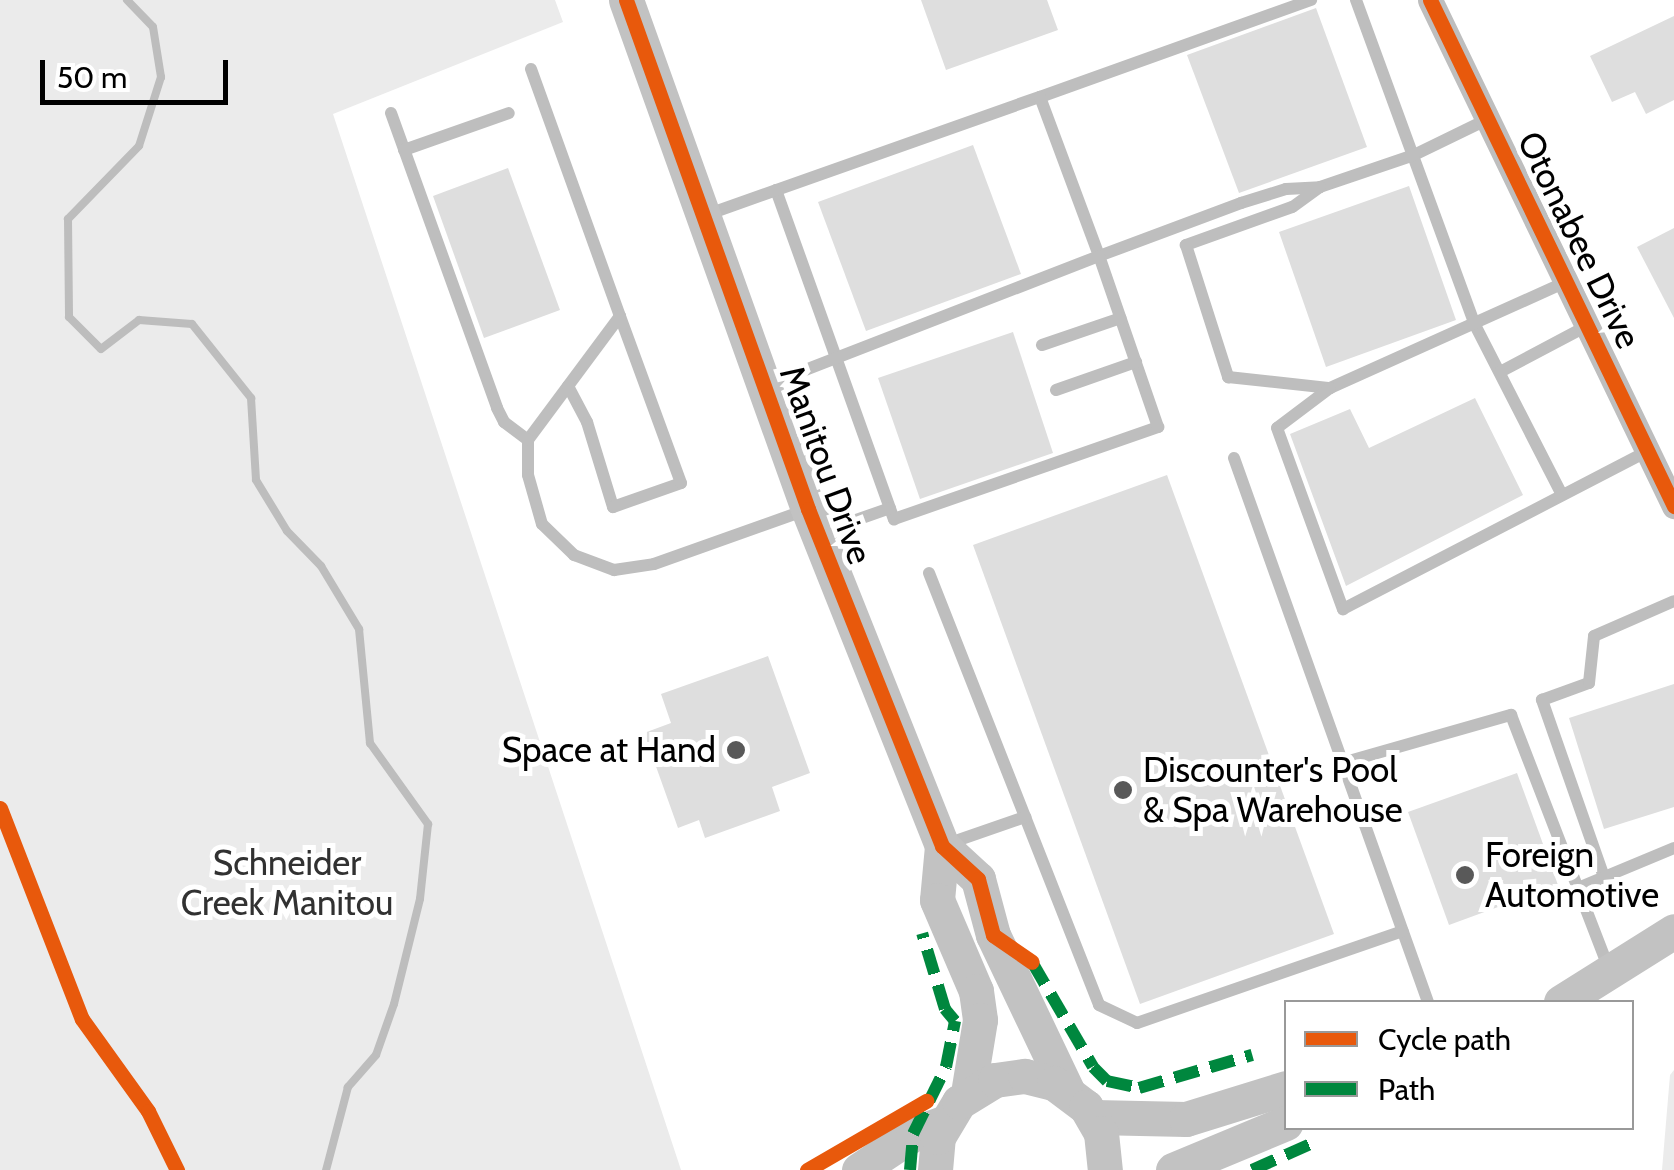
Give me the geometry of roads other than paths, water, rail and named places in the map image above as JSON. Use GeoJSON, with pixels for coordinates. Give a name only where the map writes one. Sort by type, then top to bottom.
{"type":"FeatureCollection","features":[{"type":"Feature","properties":{"kind":"main road","name":"Manitou Drive"},"geometry":{"type":"LineString","coordinates":[[626,0],[813,521],[942,846],[978,879],[993,935],[1068,1090]]}},
{"type":"Feature","properties":{"kind":"main road","name":"Manitou Drive"},"geometry":{"type":"LineString","coordinates":[[942,846],[937,900],[976,990],[980,1020],[968,1094]]}},
{"type":"Feature","properties":{"kind":"main road"},"geometry":{"type":"LineString","coordinates":[[1564,1000],[1674,931]]}},
{"type":"Feature","properties":{"kind":"main road"},"geometry":{"type":"LineString","coordinates":[[935,1170],[935,1152],[944,1123],[968,1094],[1010,1077],[1040,1078],[1068,1090],[1094,1117],[1105,1149],[1105,1170]]}},
{"type":"Feature","properties":{"kind":"main road"},"geometry":{"type":"LineString","coordinates":[[1094,1117],[1186,1119],[1284,1089]]}},
{"type":"Feature","properties":{"kind":"main road"},"geometry":{"type":"LineString","coordinates":[[860,1170],[913,1134],[944,1123]]}},
{"type":"Feature","properties":{"kind":"main road"},"geometry":{"type":"LineString","coordinates":[[1174,1170],[1284,1124]]}},
{"type":"Feature","properties":{"kind":"street","name":"Otonabee Drive"},"geometry":{"type":"LineString","coordinates":[[1430,0],[1674,506]]}},
{"type":"Feature","properties":{"kind":"lane"},"geometry":{"type":"LineString","coordinates":[[703,216],[1310,0]]}},
{"type":"Feature","properties":{"kind":"lane"},"geometry":{"type":"LineString","coordinates":[[1356,0],[1474,323],[1562,495]]}},
{"type":"Feature","properties":{"kind":"lane"},"geometry":{"type":"LineString","coordinates":[[531,69],[681,483],[613,507],[588,422],[568,386]]}},
{"type":"Feature","properties":{"kind":"lane"},"geometry":{"type":"LineString","coordinates":[[776,190],[894,519],[1158,427],[1040,97]]}},
{"type":"Feature","properties":{"kind":"lane"},"geometry":{"type":"LineString","coordinates":[[404,150],[509,113]]}},
{"type":"Feature","properties":{"kind":"lane"},"geometry":{"type":"LineString","coordinates":[[391,114],[497,408],[504,422],[528,440]]}},
{"type":"Feature","properties":{"kind":"lane"},"geometry":{"type":"LineString","coordinates":[[764,386],[1256,198],[1286,189],[1320,187],[1414,155],[1488,119]]}},
{"type":"Feature","properties":{"kind":"lane"},"geometry":{"type":"LineString","coordinates":[[1320,187],[1292,208],[1186,245],[1228,377],[1330,388]]}},
{"type":"Feature","properties":{"kind":"lane"},"geometry":{"type":"LineString","coordinates":[[1566,282],[1330,388],[1277,428],[1343,608],[1648,451]]}},
{"type":"Feature","properties":{"kind":"lane"},"geometry":{"type":"LineString","coordinates":[[620,316],[528,440],[528,475],[542,524],[574,554],[614,570],[654,564],[813,521],[890,508]]}},
{"type":"Feature","properties":{"kind":"lane"},"geometry":{"type":"LineString","coordinates":[[1042,344],[1121,318]]}},
{"type":"Feature","properties":{"kind":"lane"},"geometry":{"type":"LineString","coordinates":[[1500,372],[1587,326]]}},
{"type":"Feature","properties":{"kind":"lane"},"geometry":{"type":"LineString","coordinates":[[1056,390],[1136,362]]}},
{"type":"Feature","properties":{"kind":"lane"},"geometry":{"type":"LineString","coordinates":[[1234,458],[1427,1000]]}},
{"type":"Feature","properties":{"kind":"lane"},"geometry":{"type":"LineString","coordinates":[[929,573],[1099,1005],[1137,1024],[1402,931]]}},
{"type":"Feature","properties":{"kind":"lane"},"geometry":{"type":"LineString","coordinates":[[1604,878],[1542,700],[1589,682],[1594,636],[1674,601]]}},
{"type":"Feature","properties":{"kind":"lane"},"geometry":{"type":"LineString","coordinates":[[1342,763],[1512,715],[1610,972]]}},
{"type":"Feature","properties":{"kind":"lane"},"geometry":{"type":"LineString","coordinates":[[942,846],[1025,817]]}},
{"type":"Feature","properties":{"kind":"lane"},"geometry":{"type":"LineString","coordinates":[[1578,888],[1674,848]]}},
{"type":"Feature","properties":{"kind":"waterway"},"geometry":{"type":"LineString","coordinates":[[127,0],[153,27],[161,77],[139,146],[68,219],[69,317],[101,349],[139,320],[192,324],[251,398],[256,480],[287,531],[321,566],[359,629],[370,743],[428,824],[420,899],[394,1004],[376,1055],[348,1087],[326,1170]]}},
{"type":"Feature","properties":{"kind":"place","name":"Space at Hand"},"geometry":{"type":"Point","coordinates":[736,750]}},
{"type":"Feature","properties":{"kind":"place","name":"Discounter's Pool & Spa Warehouse"},"geometry":{"type":"Point","coordinates":[1123,790]}},
{"type":"Feature","properties":{"kind":"place","name":"Foreign Automotive"},"geometry":{"type":"Point","coordinates":[1465,875]}},
{"type":"Feature","properties":{"kind":"park label","name":"Schneider Creek Manitou"},"geometry":{"type":"Point","coordinates":[287,883]}}]}
